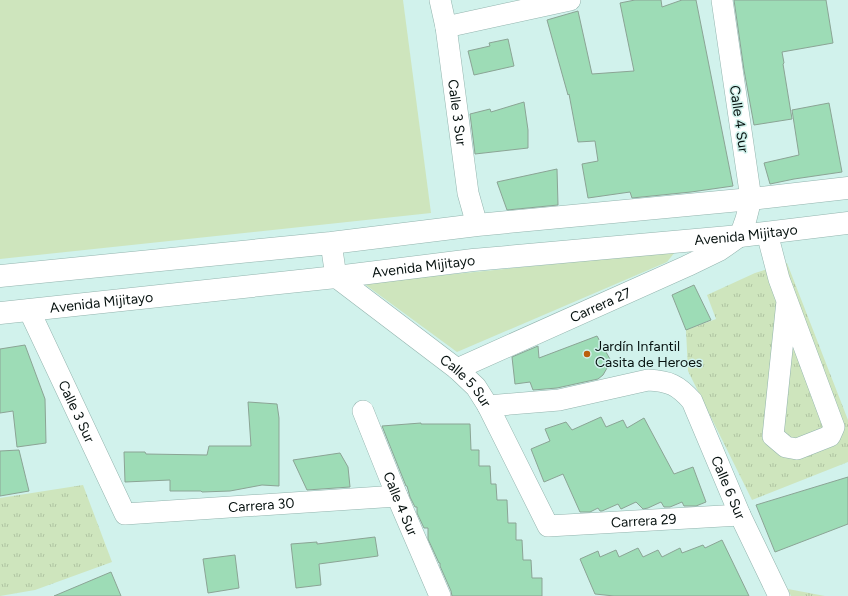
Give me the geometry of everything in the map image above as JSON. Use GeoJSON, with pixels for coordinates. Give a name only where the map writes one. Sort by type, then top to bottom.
{"type":"FeatureCollection","features":[{"type":"Feature","properties":{"kind":"main road"},"geometry":{"type":"LineString","coordinates":[[0,276],[330,243],[477,225],[751,199],[848,188]]}},
{"type":"Feature","properties":{"kind":"main road","name":"Avenida Mijitayo"},"geometry":{"type":"LineString","coordinates":[[0,313],[336,277],[473,260],[740,236],[848,223]]}},
{"type":"Feature","properties":{"kind":"street","name":"Calle 3 Sur"},"geometry":{"type":"LineString","coordinates":[[440,0],[446,27],[468,193],[477,225]]}},
{"type":"Feature","properties":{"kind":"street"},"geometry":{"type":"LineString","coordinates":[[446,27],[570,0]]}},
{"type":"Feature","properties":{"kind":"street","name":"Calle 4 Sur"},"geometry":{"type":"LineString","coordinates":[[722,0],[751,199],[740,236]]}},
{"type":"Feature","properties":{"kind":"street"},"geometry":{"type":"LineString","coordinates":[[767,233],[779,279],[834,427],[830,436],[797,449],[786,447],[773,436],[787,301]]}},
{"type":"Feature","properties":{"kind":"street","name":"Carrera 27"},"geometry":{"type":"LineString","coordinates":[[457,369],[687,266],[720,250],[740,236]]}},
{"type":"Feature","properties":{"kind":"street"},"geometry":{"type":"LineString","coordinates":[[330,243],[336,277]]}},
{"type":"Feature","properties":{"kind":"street","name":"Calle 5 Sur"},"geometry":{"type":"LineString","coordinates":[[336,277],[457,369],[476,387],[488,406],[548,526]]}},
{"type":"Feature","properties":{"kind":"street","name":"Calle 3 Sur"},"geometry":{"type":"LineString","coordinates":[[29,310],[125,514]]}},
{"type":"Feature","properties":{"kind":"street","name":"Calle 6 Sur"},"geometry":{"type":"LineString","coordinates":[[488,406],[558,400],[648,380],[661,380],[684,392],[692,401],[740,515],[779,596]]}},
{"type":"Feature","properties":{"kind":"street","name":"Calle 4 Sur"},"geometry":{"type":"LineString","coordinates":[[363,411],[397,496],[440,596]]}},
{"type":"Feature","properties":{"kind":"street","name":"Carrera 30"},"geometry":{"type":"LineString","coordinates":[[125,514],[397,496]]}},
{"type":"Feature","properties":{"kind":"street","name":"Carrera 29"},"geometry":{"type":"LineString","coordinates":[[548,526],[740,515]]}},
{"type":"Feature","properties":{"kind":"green space"},"geometry":{"type":"Polygon","coordinates":[[[0,0],[403,0],[431,213],[0,259],[0,0]]]}},
{"type":"Feature","properties":{"kind":"green space"},"geometry":{"type":"Polygon","coordinates":[[[675,252],[667,262],[457,352],[363,283],[675,252]]]}},
{"type":"Feature","properties":{"kind":"green space"},"geometry":{"type":"Polygon","coordinates":[[[787,263],[848,420],[848,462],[752,500],[688,371],[686,330],[716,319],[707,295],[755,273],[787,263]]]}},
{"type":"Feature","properties":{"kind":"green space"},"geometry":{"type":"Polygon","coordinates":[[[83,485],[112,562],[35,590],[0,596],[0,498],[83,485]]]}},
{"type":"Feature","properties":{"kind":"green space"},"geometry":{"type":"Polygon","coordinates":[[[788,589],[825,596],[791,596],[788,589]]]}},
{"type":"Feature","properties":{"kind":"building"},"geometry":{"type":"Polygon","coordinates":[[[635,0],[661,0],[662,7],[682,0],[696,0],[733,186],[632,198],[630,192],[588,198],[582,164],[598,161],[595,141],[578,142],[569,94],[568,95],[547,20],[578,11],[592,74],[634,71],[620,3],[635,0]]]}},
{"type":"Feature","properties":{"kind":"building"},"geometry":{"type":"Polygon","coordinates":[[[734,0],[826,0],[833,43],[782,52],[792,119],[754,125],[734,0]]]}},
{"type":"Feature","properties":{"kind":"building"},"geometry":{"type":"Polygon","coordinates":[[[508,39],[514,66],[474,75],[468,51],[490,46],[489,43],[508,39]]]}},
{"type":"Feature","properties":{"kind":"building"},"geometry":{"type":"Polygon","coordinates":[[[524,102],[528,130],[528,148],[475,154],[470,114],[490,109],[491,112],[524,102]]]}},
{"type":"Feature","properties":{"kind":"building"},"geometry":{"type":"Polygon","coordinates":[[[829,103],[842,172],[770,184],[764,163],[799,155],[792,110],[829,103]]]}},
{"type":"Feature","properties":{"kind":"building"},"geometry":{"type":"Polygon","coordinates":[[[557,169],[558,205],[507,210],[497,182],[557,169]]]}},
{"type":"Feature","properties":{"kind":"building"},"geometry":{"type":"Polygon","coordinates":[[[694,285],[711,320],[686,330],[672,295],[694,285]]]}},
{"type":"Feature","properties":{"kind":"building"},"geometry":{"type":"Polygon","coordinates":[[[597,336],[611,361],[603,375],[598,379],[557,388],[533,390],[530,382],[515,384],[512,357],[538,346],[539,358],[597,336]]]}},
{"type":"Feature","properties":{"kind":"building"},"geometry":{"type":"Polygon","coordinates":[[[25,345],[45,399],[46,443],[17,447],[13,411],[0,413],[0,349],[25,345]]]}},
{"type":"Feature","properties":{"kind":"building"},"geometry":{"type":"Polygon","coordinates":[[[248,402],[277,404],[279,418],[279,486],[262,485],[230,491],[202,492],[170,491],[170,480],[125,482],[124,452],[145,452],[146,454],[207,455],[209,446],[251,446],[248,402]]]}},
{"type":"Feature","properties":{"kind":"building"},"geometry":{"type":"Polygon","coordinates":[[[601,417],[606,427],[623,420],[627,428],[644,418],[674,474],[693,467],[706,502],[696,506],[684,506],[682,502],[670,507],[664,507],[661,502],[643,509],[636,502],[621,509],[618,504],[602,511],[598,508],[590,512],[580,512],[563,474],[544,482],[531,449],[550,441],[545,429],[566,422],[572,430],[601,417]]]}},
{"type":"Feature","properties":{"kind":"building"},"geometry":{"type":"Polygon","coordinates":[[[421,423],[470,424],[471,450],[479,450],[479,466],[490,466],[491,484],[496,484],[497,500],[507,500],[508,523],[516,523],[516,540],[522,540],[523,560],[531,560],[532,578],[542,578],[542,596],[452,596],[440,563],[428,539],[428,528],[424,528],[417,513],[417,507],[415,507],[410,497],[407,486],[382,426],[421,423]]]}},
{"type":"Feature","properties":{"kind":"building"},"geometry":{"type":"Polygon","coordinates":[[[19,450],[29,491],[0,496],[0,451],[19,450]]]}},
{"type":"Feature","properties":{"kind":"building"},"geometry":{"type":"Polygon","coordinates":[[[340,453],[348,467],[350,487],[307,490],[293,460],[340,453]]]}},
{"type":"Feature","properties":{"kind":"building"},"geometry":{"type":"Polygon","coordinates":[[[848,477],[848,524],[775,552],[756,505],[848,477]]]}},
{"type":"Feature","properties":{"kind":"building"},"geometry":{"type":"Polygon","coordinates":[[[375,537],[378,556],[319,564],[321,585],[296,588],[291,544],[317,542],[317,544],[375,537]]]}},
{"type":"Feature","properties":{"kind":"building"},"geometry":{"type":"Polygon","coordinates":[[[722,540],[749,596],[614,596],[595,594],[580,559],[598,551],[600,557],[616,550],[619,557],[638,548],[643,557],[658,550],[662,557],[680,548],[682,553],[703,545],[705,548],[722,540]]]}},
{"type":"Feature","properties":{"kind":"building"},"geometry":{"type":"Polygon","coordinates":[[[235,555],[239,588],[208,593],[203,559],[235,555]]]}},
{"type":"Feature","properties":{"kind":"building"},"geometry":{"type":"Polygon","coordinates":[[[111,572],[121,596],[54,596],[111,572]]]}},
{"type":"Feature","properties":{"kind":"place","name":"Jardín Infantil Casita de Heroes"},"geometry":{"type":"Point","coordinates":[587,354]}}]}
